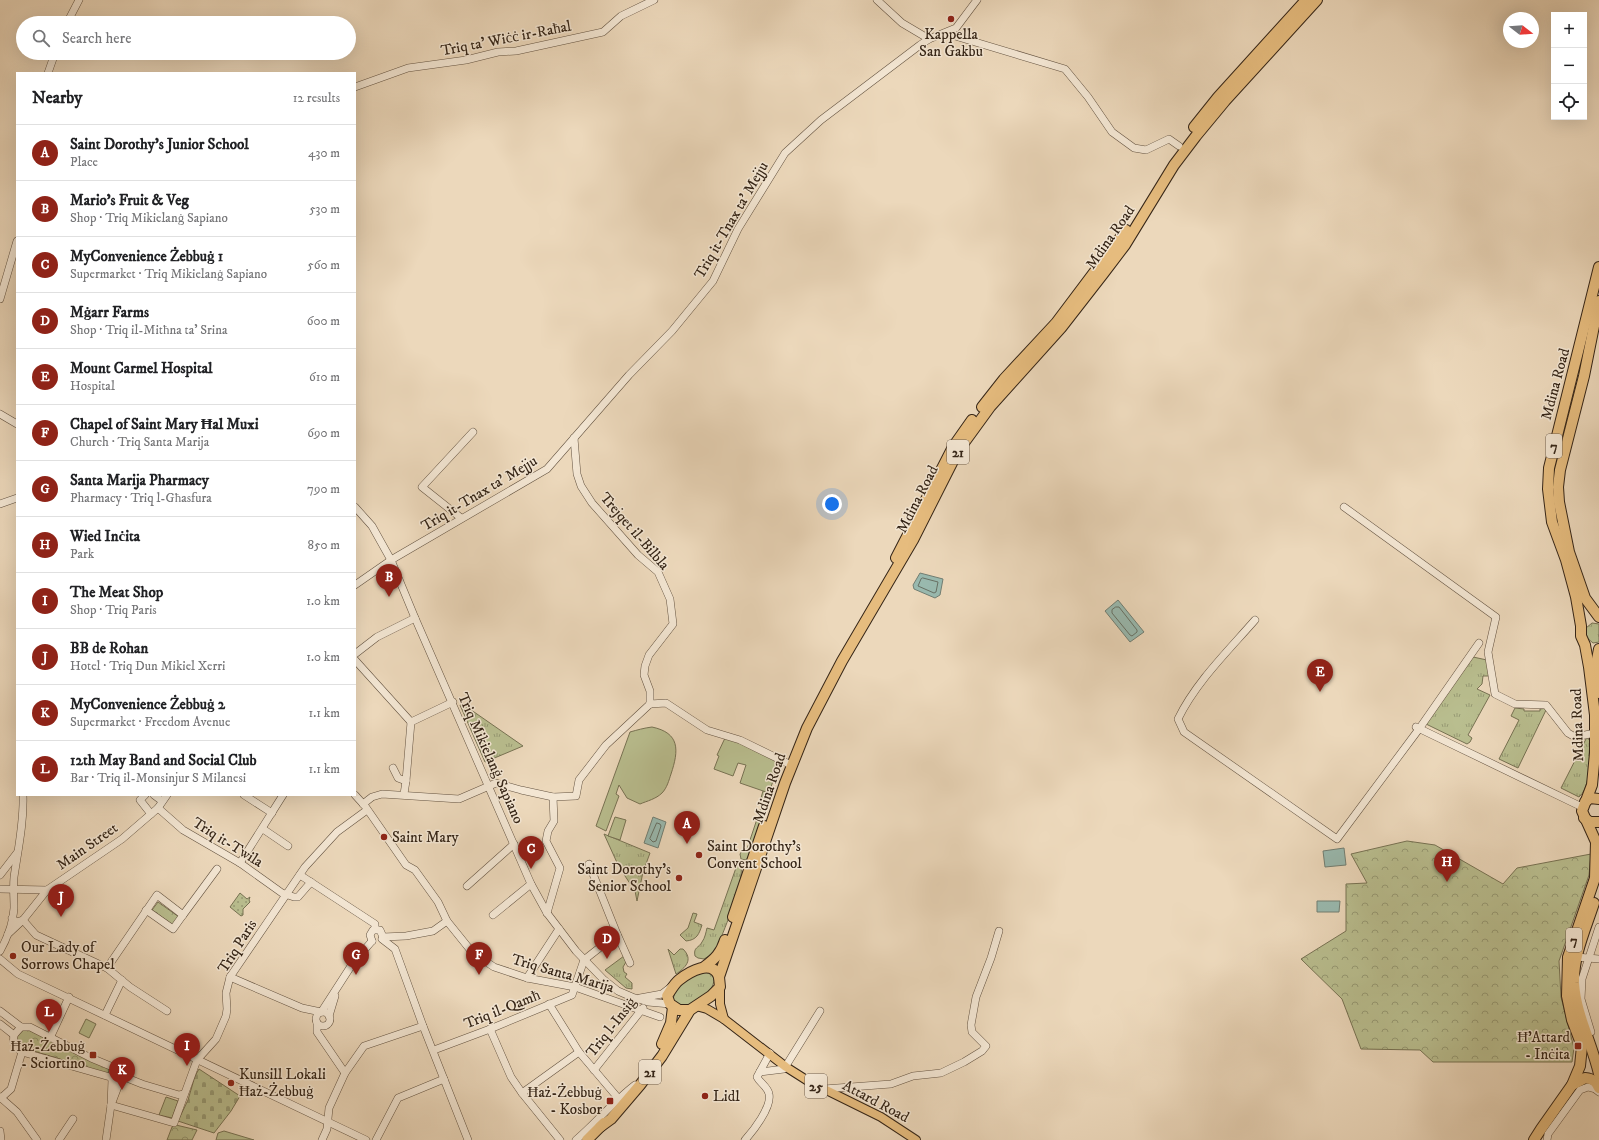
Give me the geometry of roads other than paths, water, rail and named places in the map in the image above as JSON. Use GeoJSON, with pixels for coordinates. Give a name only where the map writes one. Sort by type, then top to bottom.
{"type":"FeatureCollection","features":[{"type":"Feature","properties":{"kind":"highway","name":"Mdina Road"},"geometry":{"type":"LineString","coordinates":[[587,1140],[600,1127],[658,1053],[671,1023],[671,1006],[667,996],[673,986],[678,980],[704,967],[716,958],[722,949],[750,866],[802,723],[836,659],[892,565],[953,447],[984,403],[1056,323],[1119,241],[1179,146],[1218,97],[1306,0]]}},
{"type":"Feature","properties":{"kind":"highway","name":"Mdina Road"},"geometry":{"type":"LineString","coordinates":[[600,1127],[611,1119],[640,1085],[662,1056],[693,1008],[711,996],[720,982],[785,783],[807,728],[842,661],[913,540],[958,451],[990,407],[1061,328],[1125,245],[1174,165],[1196,136],[1225,101],[1317,0]]}},
{"type":"Feature","properties":{"kind":"highway","name":"Mdina Road"},"geometry":{"type":"LineString","coordinates":[[1583,805],[1592,785],[1595,733],[1594,715],[1585,645],[1581,636],[1582,626],[1566,560],[1552,522],[1548,489],[1549,468],[1599,267]]}},
{"type":"Feature","properties":{"kind":"highway","name":"Mdina Road"},"geometry":{"type":"LineString","coordinates":[[1599,302],[1584,376],[1560,470],[1558,487],[1559,502],[1569,552],[1585,598],[1599,618]]}},
{"type":"Feature","properties":{"kind":"highway","name":"Mdina Road"},"geometry":{"type":"LineString","coordinates":[[1582,626],[1592,618],[1599,618]]}},
{"type":"Feature","properties":{"kind":"highway","name":"Mdina Road"},"geometry":{"type":"LineString","coordinates":[[1585,645],[1589,648],[1599,648],[1595,670],[1599,693]]}},
{"type":"Feature","properties":{"kind":"highway"},"geometry":{"type":"LineString","coordinates":[[1583,805],[1590,798],[1599,799]]}},
{"type":"Feature","properties":{"kind":"highway","name":"7"},"geometry":{"type":"LineString","coordinates":[[1534,1140],[1572,1085],[1580,1066],[1582,1046],[1572,1020],[1567,996],[1568,957],[1595,878],[1596,842],[1584,818],[1583,805]]}},
{"type":"Feature","properties":{"kind":"highway"},"geometry":{"type":"LineString","coordinates":[[1584,818],[1590,822],[1599,822]]}},
{"type":"Feature","properties":{"kind":"highway","name":"7"},"geometry":{"type":"LineString","coordinates":[[1599,886],[1577,957],[1574,982],[1577,1005],[1589,1033],[1599,1074]]}},
{"type":"Feature","properties":{"kind":"highway"},"geometry":{"type":"LineString","coordinates":[[704,967],[714,969],[718,972],[720,982]]}},
{"type":"Feature","properties":{"kind":"highway"},"geometry":{"type":"LineString","coordinates":[[671,1006],[679,1010],[693,1008]]}},
{"type":"Feature","properties":{"kind":"highway"},"geometry":{"type":"LineString","coordinates":[[1572,1085],[1586,1078],[1592,1079],[1599,1088]]}},
{"type":"Feature","properties":{"kind":"main road"},"geometry":{"type":"LineString","coordinates":[[720,982],[720,1004],[724,1019]]}},
{"type":"Feature","properties":{"kind":"main road","name":"Attard Road"},"geometry":{"type":"LineString","coordinates":[[693,1008],[708,1009],[724,1019],[786,1066],[822,1089],[882,1117],[916,1140]]}},
{"type":"Feature","properties":{"kind":"street"},"geometry":{"type":"LineString","coordinates":[[71,16],[79,0]]}},
{"type":"Feature","properties":{"kind":"street","name":"Triq ta' Wiċċ ir-Raħal"},"geometry":{"type":"LineString","coordinates":[[356,87],[408,68],[466,60],[498,52],[516,51],[603,32],[621,16],[654,0]]}},
{"type":"Feature","properties":{"kind":"street"},"geometry":{"type":"LineString","coordinates":[[876,0],[902,23],[928,39]]}},
{"type":"Feature","properties":{"kind":"street","name":"Triq it-Tnax ta' Mejju"},"geometry":{"type":"LineString","coordinates":[[391,560],[547,469],[629,375],[672,331],[713,281],[738,229],[785,153],[821,120],[928,39],[956,28],[977,0]]}},
{"type":"Feature","properties":{"kind":"street"},"geometry":{"type":"LineString","coordinates":[[945,33],[1065,69],[1088,97],[1112,132],[1134,148],[1146,150],[1169,139],[1179,146]]}},
{"type":"Feature","properties":{"kind":"street"},"geometry":{"type":"LineString","coordinates":[[48,72],[53,60]]}},
{"type":"Feature","properties":{"kind":"street"},"geometry":{"type":"LineString","coordinates":[[0,299],[16,244]]}},
{"type":"Feature","properties":{"kind":"street"},"geometry":{"type":"LineString","coordinates":[[0,414],[16,423]]}},
{"type":"Feature","properties":{"kind":"street"},"geometry":{"type":"LineString","coordinates":[[461,518],[422,486],[473,432]]}},
{"type":"Feature","properties":{"kind":"street","name":"Trejqet il-Bilbla"},"geometry":{"type":"LineString","coordinates":[[574,438],[577,474],[581,486],[592,503],[638,555],[658,572],[670,599],[673,624],[649,655],[645,666],[644,675],[650,691],[650,704]]}},
{"type":"Feature","properties":{"kind":"street"},"geometry":{"type":"LineString","coordinates":[[0,504],[16,498]]}},
{"type":"Feature","properties":{"kind":"street"},"geometry":{"type":"LineString","coordinates":[[1344,507],[1496,616],[1488,652],[1495,694],[1515,704],[1546,705],[1568,733],[1575,737],[1595,733]]}},
{"type":"Feature","properties":{"kind":"street","name":"Triq Mikielanġ Sapiano"},"geometry":{"type":"LineString","coordinates":[[356,509],[372,526],[391,560],[531,884],[547,913],[584,960],[618,991],[632,997],[640,998],[662,994],[673,986]]}},
{"type":"Feature","properties":{"kind":"street"},"geometry":{"type":"LineString","coordinates":[[356,584],[391,560]]}},
{"type":"Feature","properties":{"kind":"street"},"geometry":{"type":"LineString","coordinates":[[356,653],[377,637],[415,618]]}},
{"type":"Feature","properties":{"kind":"street"},"geometry":{"type":"LineString","coordinates":[[1255,620],[1211,670],[1183,708],[1178,720],[1184,732],[1337,839],[1479,644]]}},
{"type":"Feature","properties":{"kind":"street"},"geometry":{"type":"LineString","coordinates":[[356,661],[411,722],[404,794]]}},
{"type":"Feature","properties":{"kind":"street"},"geometry":{"type":"LineString","coordinates":[[411,722],[452,702]]}},
{"type":"Feature","properties":{"kind":"street"},"geometry":{"type":"LineString","coordinates":[[489,785],[496,783],[553,797],[576,796],[580,780],[606,745],[650,704],[666,702],[707,730],[740,740],[787,763]]}},
{"type":"Feature","properties":{"kind":"street"},"geometry":{"type":"LineString","coordinates":[[1417,728],[1583,805]]}},
{"type":"Feature","properties":{"kind":"street"},"geometry":{"type":"LineString","coordinates":[[393,768],[398,778],[406,781]]}},
{"type":"Feature","properties":{"kind":"street","name":"Triq Paris"},"geometry":{"type":"LineString","coordinates":[[111,1105],[174,1123],[197,1060],[216,1039],[226,1016],[226,993],[230,977],[312,858],[322,850],[336,832],[365,807],[372,797],[382,794],[404,794],[459,799],[489,785]]}},
{"type":"Feature","properties":{"kind":"street"},"geometry":{"type":"LineString","coordinates":[[8,934],[14,907],[13,889],[24,811],[23,796]]}},
{"type":"Feature","properties":{"kind":"street"},"geometry":{"type":"LineString","coordinates":[[144,796],[140,800],[151,814]]}},
{"type":"Feature","properties":{"kind":"street"},"geometry":{"type":"LineString","coordinates":[[155,796],[162,801]]}},
{"type":"Feature","properties":{"kind":"street","name":"Main Street"},"geometry":{"type":"LineString","coordinates":[[0,951],[8,934],[23,920],[47,890],[122,839],[158,808],[166,796]]}},
{"type":"Feature","properties":{"kind":"street"},"geometry":{"type":"LineString","coordinates":[[245,796],[272,814]]}},
{"type":"Feature","properties":{"kind":"street"},"geometry":{"type":"LineString","coordinates":[[240,863],[263,829],[282,796]]}},
{"type":"Feature","properties":{"kind":"street","name":"Triq Santa Marija"},"geometry":{"type":"LineString","coordinates":[[356,796],[406,865],[415,870],[438,902],[447,921],[477,956],[494,967],[527,978],[575,987],[660,1017]]}},
{"type":"Feature","properties":{"kind":"street"},"geometry":{"type":"LineString","coordinates":[[547,913],[560,868],[546,841],[548,831],[554,820],[553,797]]}},
{"type":"Feature","properties":{"kind":"street","name":"Triq it-Twila"},"geometry":{"type":"LineString","coordinates":[[158,808],[183,830],[240,863],[286,894]]}},
{"type":"Feature","properties":{"kind":"street"},"geometry":{"type":"LineString","coordinates":[[263,829],[288,846]]}},
{"type":"Feature","properties":{"kind":"street"},"geometry":{"type":"LineString","coordinates":[[468,886],[514,844]]}},
{"type":"Feature","properties":{"kind":"street"},"geometry":{"type":"LineString","coordinates":[[0,875],[18,852]]}},
{"type":"Feature","properties":{"kind":"street"},"geometry":{"type":"LineString","coordinates":[[590,864],[630,963]]}},
{"type":"Feature","properties":{"kind":"street"},"geometry":{"type":"LineString","coordinates":[[146,910],[173,929],[217,869]]}},
{"type":"Feature","properties":{"kind":"street"},"geometry":{"type":"LineString","coordinates":[[300,875],[375,924],[375,929]]}},
{"type":"Feature","properties":{"kind":"street"},"geometry":{"type":"LineString","coordinates":[[286,894],[298,897],[312,882]]}},
{"type":"Feature","properties":{"kind":"street"},"geometry":{"type":"LineString","coordinates":[[494,915],[531,884]]}},
{"type":"Feature","properties":{"kind":"street"},"geometry":{"type":"LineString","coordinates":[[0,889],[47,890]]}},
{"type":"Feature","properties":{"kind":"street"},"geometry":{"type":"LineString","coordinates":[[106,968],[157,895],[183,915]]}},
{"type":"Feature","properties":{"kind":"street"},"geometry":{"type":"LineString","coordinates":[[12,918],[16,922],[23,920],[36,935],[106,968],[166,1011]]}},
{"type":"Feature","properties":{"kind":"street"},"geometry":{"type":"LineString","coordinates":[[345,1073],[317,1032],[317,1014],[322,1012],[353,963],[372,942],[379,942],[383,938],[434,931],[447,921]]}},
{"type":"Feature","properties":{"kind":"street"},"geometry":{"type":"LineString","coordinates":[[1599,927],[1590,959],[1582,979],[1581,999],[1589,1033],[1599,1029]]}},
{"type":"Feature","properties":{"kind":"street"},"geometry":{"type":"LineString","coordinates":[[375,929],[382,932],[383,938],[395,950],[468,1140]]}},
{"type":"Feature","properties":{"kind":"street"},"geometry":{"type":"LineString","coordinates":[[372,942],[370,936],[372,931],[375,929]]}},
{"type":"Feature","properties":{"kind":"street"},"geometry":{"type":"LineString","coordinates":[[527,978],[559,929]]}},
{"type":"Feature","properties":{"kind":"street"},"geometry":{"type":"LineString","coordinates":[[822,1089],[891,1084],[913,1076],[941,1073],[982,1051],[986,1046],[972,1032],[971,1025],[973,1008],[999,931]]}},
{"type":"Feature","properties":{"kind":"street"},"geometry":{"type":"LineString","coordinates":[[575,987],[584,960],[617,934]]}},
{"type":"Feature","properties":{"kind":"street"},"geometry":{"type":"LineString","coordinates":[[1577,957],[1599,959]]}},
{"type":"Feature","properties":{"kind":"street"},"geometry":{"type":"LineString","coordinates":[[0,959],[18,974],[105,1014],[197,1060],[366,1140]]}},
{"type":"Feature","properties":{"kind":"street"},"geometry":{"type":"LineString","coordinates":[[230,977],[302,1008],[327,1013],[329,1016]]}},
{"type":"Feature","properties":{"kind":"street"},"geometry":{"type":"LineString","coordinates":[[105,1014],[122,980]]}},
{"type":"Feature","properties":{"kind":"street","name":"Triq il-Qamħ"},"geometry":{"type":"LineString","coordinates":[[434,1050],[490,1029],[572,994],[575,987]]}},
{"type":"Feature","properties":{"kind":"street"},"geometry":{"type":"LineString","coordinates":[[324,1041],[324,1026],[328,1023],[337,990]]}},
{"type":"Feature","properties":{"kind":"street"},"geometry":{"type":"LineString","coordinates":[[50,1038],[69,997]]}},
{"type":"Feature","properties":{"kind":"street","name":"Triq Mikielanġ Sapiano"},"geometry":{"type":"LineString","coordinates":[[640,998],[648,1002],[671,1006]]}},
{"type":"Feature","properties":{"kind":"street","name":"Triq l-Insiġ"},"geometry":{"type":"LineString","coordinates":[[594,1070],[648,1002]]}},
{"type":"Feature","properties":{"kind":"street"},"geometry":{"type":"LineString","coordinates":[[549,1004],[579,1052],[618,1098]]}},
{"type":"Feature","properties":{"kind":"street"},"geometry":{"type":"LineString","coordinates":[[302,1008],[320,1025],[324,1026]]}},
{"type":"Feature","properties":{"kind":"street"},"geometry":{"type":"LineString","coordinates":[[0,1011],[22,1027],[30,1027],[91,1058],[120,1070],[116,1078],[106,1140]]}},
{"type":"Feature","properties":{"kind":"street"},"geometry":{"type":"LineString","coordinates":[[760,1072],[780,1071],[786,1066],[820,1011]]}},
{"type":"Feature","properties":{"kind":"street"},"geometry":{"type":"LineString","coordinates":[[0,1024],[14,1035]]}},
{"type":"Feature","properties":{"kind":"street"},"geometry":{"type":"LineString","coordinates":[[322,1140],[328,1129],[330,1108],[345,1073],[364,1046],[423,1026]]}},
{"type":"Feature","properties":{"kind":"street"},"geometry":{"type":"LineString","coordinates":[[22,1027],[14,1035],[15,1046],[22,1052],[179,1095],[184,1094]]}},
{"type":"Feature","properties":{"kind":"street"},"geometry":{"type":"LineString","coordinates":[[490,1029],[511,1077],[560,1140]]}},
{"type":"Feature","properties":{"kind":"street"},"geometry":{"type":"LineString","coordinates":[[22,1052],[10,1089],[1,1097],[17,1112],[37,1140]]}},
{"type":"Feature","properties":{"kind":"street"},"geometry":{"type":"LineString","coordinates":[[522,1093],[579,1052]]}},
{"type":"Feature","properties":{"kind":"street"},"geometry":{"type":"LineString","coordinates":[[745,1140],[755,1130],[769,1099],[770,1094],[760,1083],[757,1076],[770,1054]]}},
{"type":"Feature","properties":{"kind":"street"},"geometry":{"type":"LineString","coordinates":[[116,1069],[111,1072],[116,1078]]}},
{"type":"Feature","properties":{"kind":"street"},"geometry":{"type":"LineString","coordinates":[[376,1140],[398,1098],[444,1079]]}},
{"type":"Feature","properties":{"kind":"street","name":"Mdina Road"},"geometry":{"type":"LineString","coordinates":[[576,1140],[591,1127],[618,1098],[635,1084]]}},
{"type":"Feature","properties":{"kind":"street"},"geometry":{"type":"LineString","coordinates":[[1547,1140],[1548,1134],[1580,1090],[1588,1087],[1599,1092]]}},
{"type":"Feature","properties":{"kind":"street"},"geometry":{"type":"LineString","coordinates":[[59,1140],[73,1119]]}},
{"type":"Feature","properties":{"kind":"street"},"geometry":{"type":"LineString","coordinates":[[0,1131],[1,1140]]}},
{"type":"Feature","properties":{"kind":"water"},"geometry":{"type":"Polygon","coordinates":[[[920,573],[943,579],[940,595],[935,598],[914,589],[913,585],[920,573]]]}},
{"type":"Feature","properties":{"kind":"water"},"geometry":{"type":"Polygon","coordinates":[[[1118,600],[1144,632],[1130,642],[1105,611],[1118,600]]]}},
{"type":"Feature","properties":{"kind":"water"},"geometry":{"type":"Polygon","coordinates":[[[653,817],[666,822],[658,848],[644,843],[653,817]]]}},
{"type":"Feature","properties":{"kind":"water"},"geometry":{"type":"Polygon","coordinates":[[[1344,848],[1346,865],[1325,867],[1323,851],[1344,848]]]}},
{"type":"Feature","properties":{"kind":"water"},"geometry":{"type":"Polygon","coordinates":[[[1317,901],[1340,901],[1339,912],[1317,912],[1317,901]]]}},
{"type":"Feature","properties":{"kind":"place","name":"Kappella San Gakbu"},"geometry":{"type":"Point","coordinates":[951,19]}},
{"type":"Feature","properties":{"kind":"place","name":"Mario's Fruit & Veg"},"geometry":{"type":"Point","coordinates":[389,597]}},
{"type":"Feature","properties":{"kind":"place","name":"Mount Carmel Hospital"},"geometry":{"type":"Point","coordinates":[1320,692]}},
{"type":"Feature","properties":{"kind":"place","name":"Saint Mary"},"geometry":{"type":"Point","coordinates":[384,837]}},
{"type":"Feature","properties":{"kind":"place","name":"Saint Dorothy's Junior School"},"geometry":{"type":"Point","coordinates":[687,844]}},
{"type":"Feature","properties":{"kind":"place","name":"Saint Dorothy's Convent School"},"geometry":{"type":"Point","coordinates":[699,855]}},
{"type":"Feature","properties":{"kind":"place","name":"MyConvenience Żebbuġ 1"},"geometry":{"type":"Point","coordinates":[531,869]}},
{"type":"Feature","properties":{"kind":"place","name":"Saint Dorothy's Senior School"},"geometry":{"type":"Point","coordinates":[679,878]}},
{"type":"Feature","properties":{"kind":"place","name":"Wied Inċita"},"geometry":{"type":"Point","coordinates":[1447,882]}},
{"type":"Feature","properties":{"kind":"place","name":"BB de Rohan"},"geometry":{"type":"Point","coordinates":[61,917]}},
{"type":"Feature","properties":{"kind":"place","name":"Our Lady of Sorrows Chapel"},"geometry":{"type":"Point","coordinates":[13,956]}},
{"type":"Feature","properties":{"kind":"place","name":"Mġarr Farms"},"geometry":{"type":"Point","coordinates":[607,959]}},
{"type":"Feature","properties":{"kind":"place","name":"Santa Marija Pharmacy"},"geometry":{"type":"Point","coordinates":[356,975]}},
{"type":"Feature","properties":{"kind":"place","name":"Chapel of Saint Mary Ħal Muxi"},"geometry":{"type":"Point","coordinates":[479,975]}},
{"type":"Feature","properties":{"kind":"place","name":"12th May Band and Social Club"},"geometry":{"type":"Point","coordinates":[49,1032]}},
{"type":"Feature","properties":{"kind":"place","name":"Ħ'Attard - Inċita"},"geometry":{"type":"Point","coordinates":[1578,1046]}},
{"type":"Feature","properties":{"kind":"place","name":"Ħaż-Żebbuġ - Sciortino"},"geometry":{"type":"Point","coordinates":[93,1055]}},
{"type":"Feature","properties":{"kind":"place","name":"The Meat Shop"},"geometry":{"type":"Point","coordinates":[187,1066]}},
{"type":"Feature","properties":{"kind":"place","name":"Kunsill Lokali Ħaż-Żebbuġ"},"geometry":{"type":"Point","coordinates":[231,1083]}},
{"type":"Feature","properties":{"kind":"place","name":"MyConvenience Żebbuġ 2"},"geometry":{"type":"Point","coordinates":[122,1090]}},
{"type":"Feature","properties":{"kind":"place","name":"Lidl"},"geometry":{"type":"Point","coordinates":[705,1096]}},
{"type":"Feature","properties":{"kind":"place","name":"Ħaż-Żebbuġ - Kosbor"},"geometry":{"type":"Point","coordinates":[610,1101]}}]}
